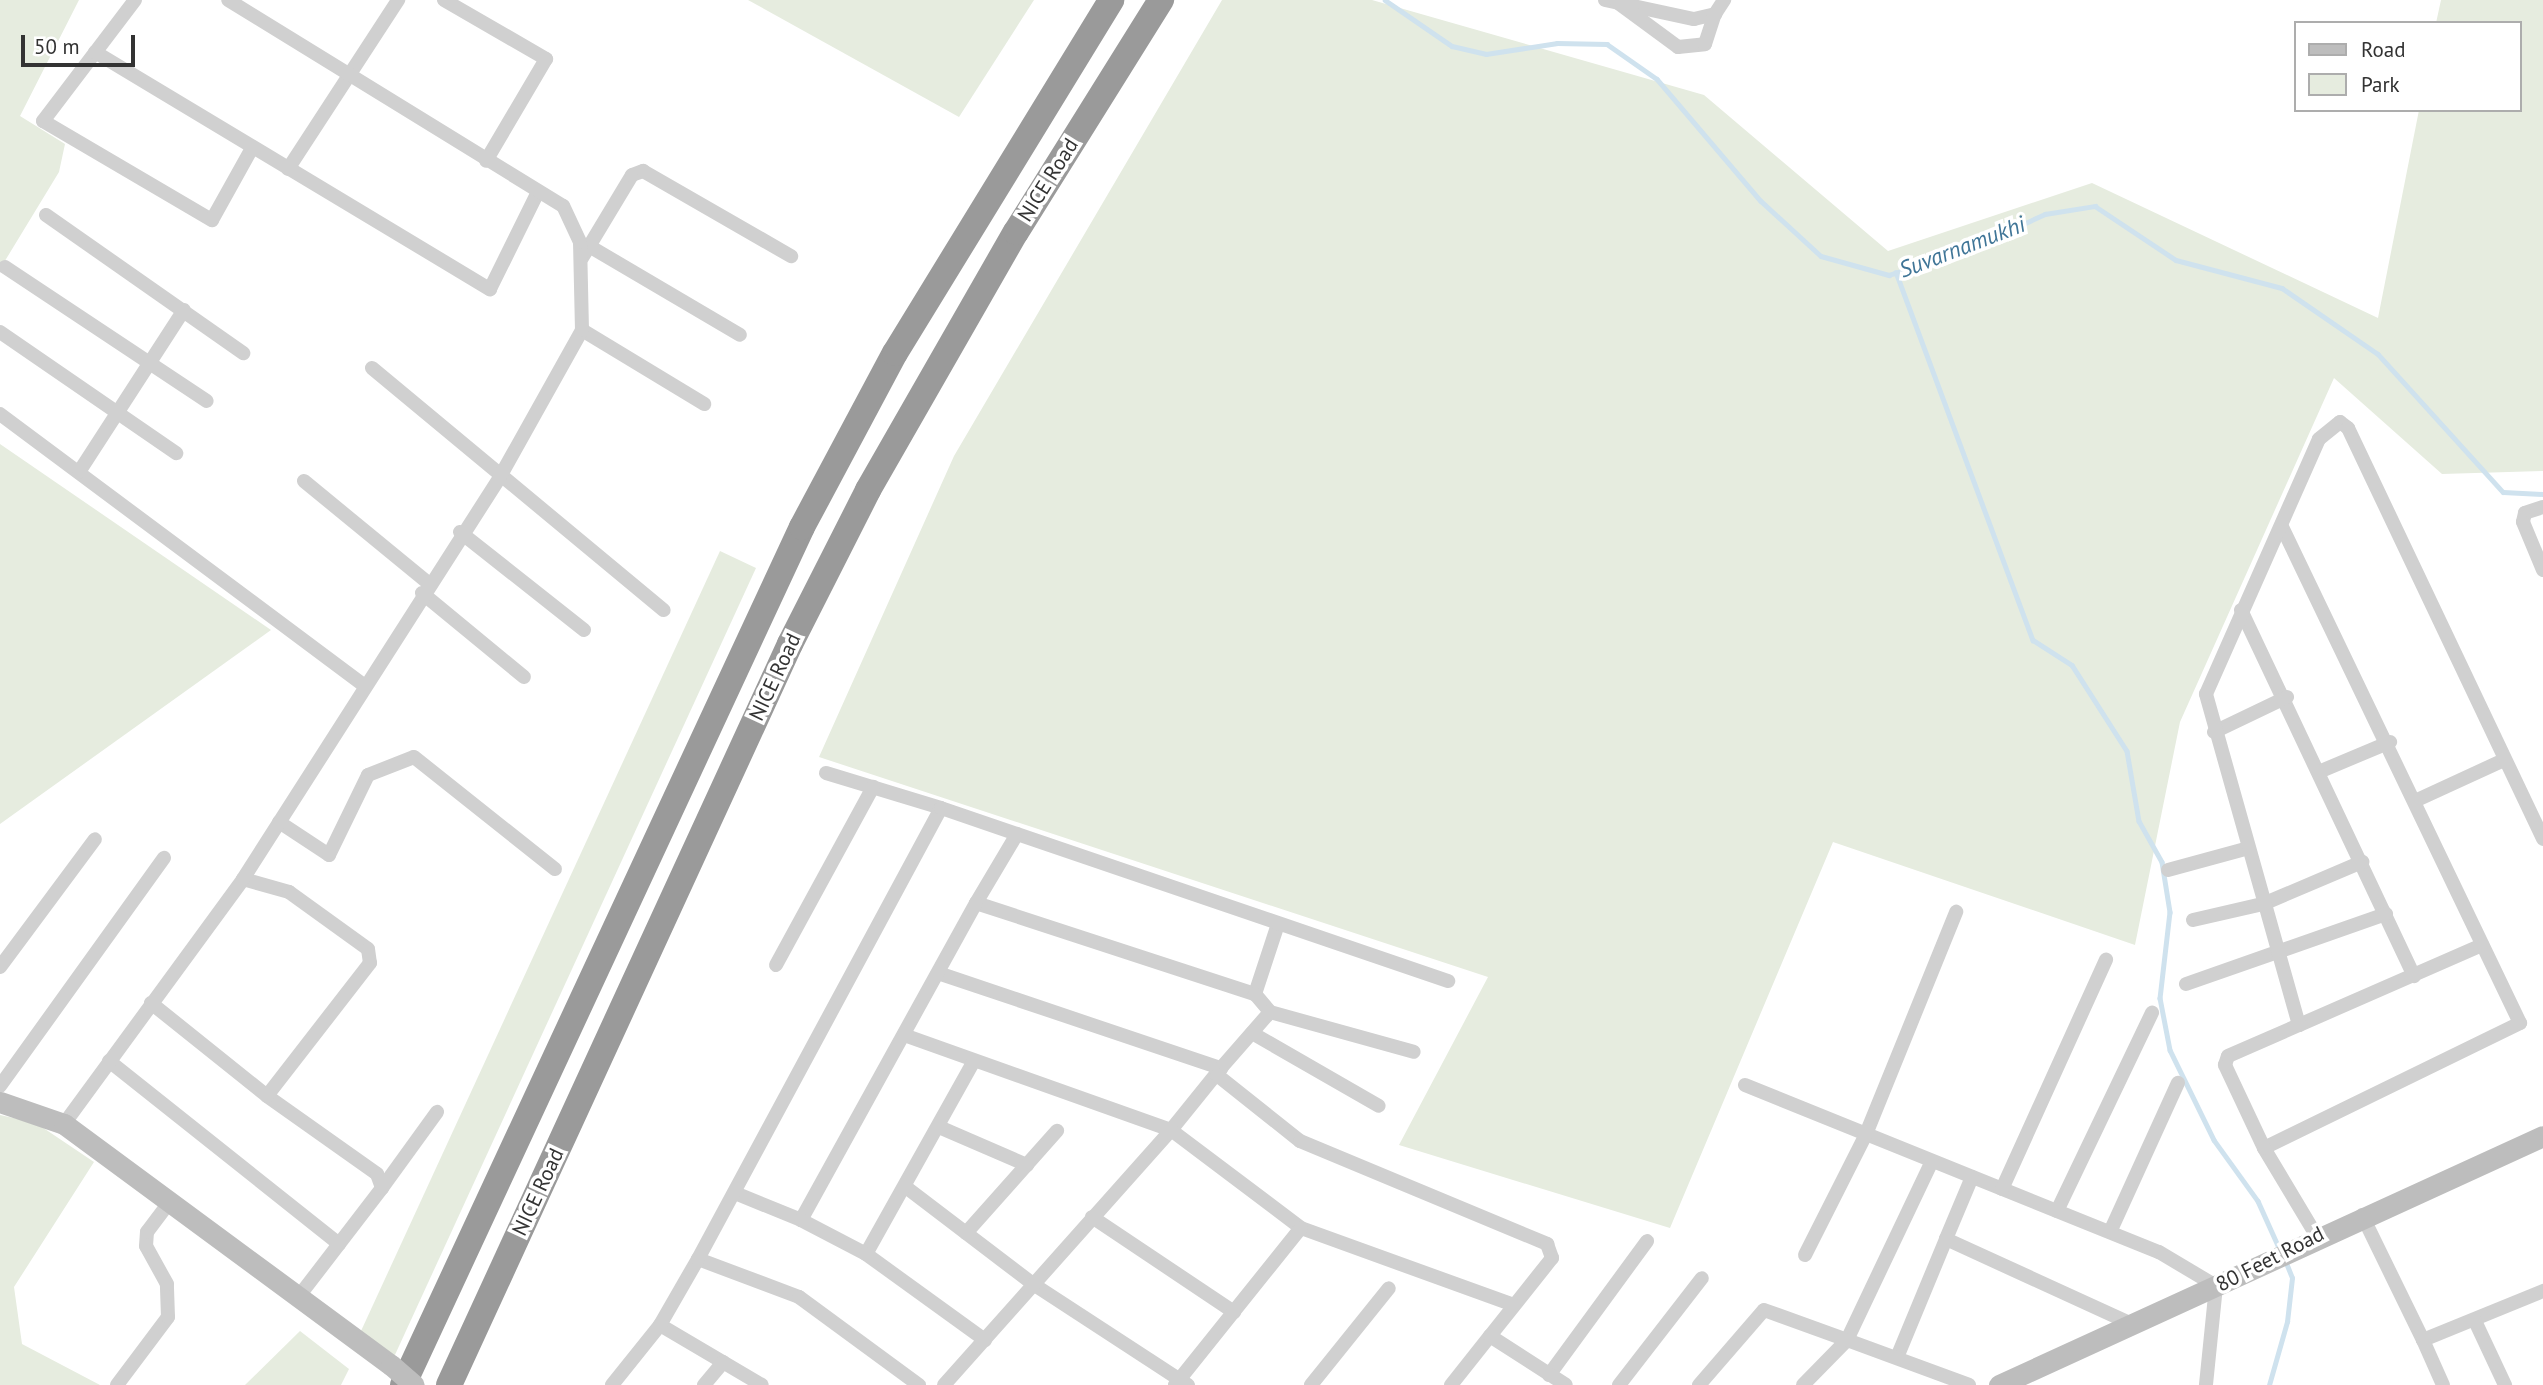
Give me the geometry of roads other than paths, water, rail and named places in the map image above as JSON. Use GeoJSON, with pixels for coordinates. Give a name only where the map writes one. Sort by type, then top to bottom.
{"type":"FeatureCollection","features":[{"type":"Feature","properties":{"kind":"highway","name":"NICE Road"},"geometry":{"type":"LineString","coordinates":[[397,1375],[802,527],[895,353],[1111,0]]}},
{"type":"Feature","properties":{"kind":"highway","name":"NICE Road"},"geometry":{"type":"LineString","coordinates":[[449,1385],[856,513],[936,366],[1161,0]]}},
{"type":"Feature","properties":{"kind":"street"},"geometry":{"type":"LineString","coordinates":[[135,0],[43,121],[212,220],[252,148]]}},
{"type":"Feature","properties":{"kind":"street"},"geometry":{"type":"LineString","coordinates":[[64,1124],[243,879],[460,533],[501,475],[566,367],[582,330],[585,252],[563,206],[485,161],[228,0]]}},
{"type":"Feature","properties":{"kind":"street"},"geometry":{"type":"LineString","coordinates":[[288,169],[398,0]]}},
{"type":"Feature","properties":{"kind":"street"},"geometry":{"type":"LineString","coordinates":[[444,0],[546,59],[485,161]]}},
{"type":"Feature","properties":{"kind":"street"},"geometry":{"type":"LineString","coordinates":[[1611,1],[1678,47],[1704,44],[1715,14],[1724,0]]}},
{"type":"Feature","properties":{"kind":"street"},"geometry":{"type":"LineString","coordinates":[[1611,1],[1694,19],[1715,14]]}},
{"type":"Feature","properties":{"kind":"street"},"geometry":{"type":"LineString","coordinates":[[95,52],[490,289],[538,192]]}},
{"type":"Feature","properties":{"kind":"street"},"geometry":{"type":"LineString","coordinates":[[585,252],[632,175],[643,171],[791,256]]}},
{"type":"Feature","properties":{"kind":"street"},"geometry":{"type":"LineString","coordinates":[[46,215],[243,353]]}},
{"type":"Feature","properties":{"kind":"street"},"geometry":{"type":"LineString","coordinates":[[585,252],[740,335]]}},
{"type":"Feature","properties":{"kind":"street"},"geometry":{"type":"LineString","coordinates":[[5,267],[207,401]]}},
{"type":"Feature","properties":{"kind":"street"},"geometry":{"type":"LineString","coordinates":[[79,472],[184,310]]}},
{"type":"Feature","properties":{"kind":"street"},"geometry":{"type":"LineString","coordinates":[[582,330],[704,404]]}},
{"type":"Feature","properties":{"kind":"street"},"geometry":{"type":"LineString","coordinates":[[0,332],[176,453]]}},
{"type":"Feature","properties":{"kind":"street"},"geometry":{"type":"LineString","coordinates":[[372,368],[664,610]]}},
{"type":"Feature","properties":{"kind":"street"},"geometry":{"type":"LineString","coordinates":[[0,414],[363,685]]}},
{"type":"Feature","properties":{"kind":"street"},"geometry":{"type":"LineString","coordinates":[[2299,1025],[2245,849],[2206,694],[2319,439],[2340,422],[2348,428],[2543,839]]}},
{"type":"Feature","properties":{"kind":"street"},"geometry":{"type":"LineString","coordinates":[[304,481],[524,677]]}},
{"type":"Feature","properties":{"kind":"street"},"geometry":{"type":"LineString","coordinates":[[2543,506],[2525,513],[2523,522],[2543,570]]}},
{"type":"Feature","properties":{"kind":"street"},"geometry":{"type":"LineString","coordinates":[[2264,1148],[2521,1023],[2482,945],[2390,742],[2282,527]]}},
{"type":"Feature","properties":{"kind":"street"},"geometry":{"type":"LineString","coordinates":[[460,533],[584,629]]}},
{"type":"Feature","properties":{"kind":"street"},"geometry":{"type":"LineString","coordinates":[[2241,610],[2287,697],[2414,976]]}},
{"type":"Feature","properties":{"kind":"street"},"geometry":{"type":"LineString","coordinates":[[2214,732],[2287,697]]}},
{"type":"Feature","properties":{"kind":"street"},"geometry":{"type":"LineString","coordinates":[[2320,771],[2390,742]]}},
{"type":"Feature","properties":{"kind":"street"},"geometry":{"type":"LineString","coordinates":[[279,822],[329,855],[369,775],[414,757],[555,869]]}},
{"type":"Feature","properties":{"kind":"street"},"geometry":{"type":"LineString","coordinates":[[2417,800],[2504,760]]}},
{"type":"Feature","properties":{"kind":"street"},"geometry":{"type":"LineString","coordinates":[[826,772],[941,808],[1448,981]]}},
{"type":"Feature","properties":{"kind":"street"},"geometry":{"type":"LineString","coordinates":[[776,965],[873,787]]}},
{"type":"Feature","properties":{"kind":"street"},"geometry":{"type":"LineString","coordinates":[[612,1385],[660,1325],[698,1259],[941,808]]}},
{"type":"Feature","properties":{"kind":"street"},"geometry":{"type":"LineString","coordinates":[[801,1220],[1017,834]]}},
{"type":"Feature","properties":{"kind":"street"},"geometry":{"type":"LineString","coordinates":[[0,967],[95,839]]}},
{"type":"Feature","properties":{"kind":"street"},"geometry":{"type":"LineString","coordinates":[[2168,870],[2245,849]]}},
{"type":"Feature","properties":{"kind":"street"},"geometry":{"type":"LineString","coordinates":[[0,1086],[164,858]]}},
{"type":"Feature","properties":{"kind":"street"},"geometry":{"type":"LineString","coordinates":[[2193,920],[2263,904],[2362,862]]}},
{"type":"Feature","properties":{"kind":"street"},"geometry":{"type":"LineString","coordinates":[[243,879],[289,892],[368,949],[370,963],[267,1096]]}},
{"type":"Feature","properties":{"kind":"street"},"geometry":{"type":"LineString","coordinates":[[976,903],[1255,995],[1270,1013],[1414,1052]]}},
{"type":"Feature","properties":{"kind":"street"},"geometry":{"type":"LineString","coordinates":[[1805,1255],[1866,1134],[1956,912]]}},
{"type":"Feature","properties":{"kind":"street"},"geometry":{"type":"LineString","coordinates":[[2186,984],[2276,957],[2386,915]]}},
{"type":"Feature","properties":{"kind":"street"},"geometry":{"type":"LineString","coordinates":[[1255,995],[1278,924]]}},
{"type":"Feature","properties":{"kind":"street"},"geometry":{"type":"LineString","coordinates":[[2316,1235],[2264,1148],[2225,1065],[2228,1056],[2482,945]]}},
{"type":"Feature","properties":{"kind":"street"},"geometry":{"type":"LineString","coordinates":[[2002,1189],[2106,960]]}},
{"type":"Feature","properties":{"kind":"street"},"geometry":{"type":"LineString","coordinates":[[938,973],[1219,1071],[1300,1140],[1547,1244],[1552,1258],[1451,1385]]}},
{"type":"Feature","properties":{"kind":"street"},"geometry":{"type":"LineString","coordinates":[[151,1003],[267,1096],[377,1174],[382,1188]]}},
{"type":"Feature","properties":{"kind":"street"},"geometry":{"type":"LineString","coordinates":[[944,1385],[1171,1130],[1270,1013]]}},
{"type":"Feature","properties":{"kind":"street"},"geometry":{"type":"LineString","coordinates":[[2057,1211],[2152,1013]]}},
{"type":"Feature","properties":{"kind":"street"},"geometry":{"type":"LineString","coordinates":[[1252,1034],[1379,1106]]}},
{"type":"Feature","properties":{"kind":"street"},"geometry":{"type":"LineString","coordinates":[[904,1035],[1171,1130],[1301,1228],[1514,1305]]}},
{"type":"Feature","properties":{"kind":"street"},"geometry":{"type":"LineString","coordinates":[[109,1060],[339,1244]]}},
{"type":"Feature","properties":{"kind":"street"},"geometry":{"type":"LineString","coordinates":[[866,1254],[907,1188],[974,1061]]}},
{"type":"Feature","properties":{"kind":"street"},"geometry":{"type":"LineString","coordinates":[[2110,1232],[2178,1083]]}},
{"type":"Feature","properties":{"kind":"street"},"geometry":{"type":"LineString","coordinates":[[1745,1086],[2110,1232],[2216,1286],[2206,1385]]}},
{"type":"Feature","properties":{"kind":"street"},"geometry":{"type":"LineString","coordinates":[[0,1102],[64,1124],[168,1204],[300,1295],[397,1375],[414,1385]]}},
{"type":"Feature","properties":{"kind":"street"},"geometry":{"type":"LineString","coordinates":[[300,1295],[437,1112]]}},
{"type":"Feature","properties":{"kind":"street"},"geometry":{"type":"LineString","coordinates":[[939,1127],[1027,1165]]}},
{"type":"Feature","properties":{"kind":"street"},"geometry":{"type":"LineString","coordinates":[[966,1233],[1057,1131]]}},
{"type":"Feature","properties":{"kind":"street","name":"80 Feet Road"},"geometry":{"type":"LineString","coordinates":[[1999,1385],[2134,1325],[2316,1235],[2543,1136]]}},
{"type":"Feature","properties":{"kind":"street"},"geometry":{"type":"LineString","coordinates":[[1803,1385],[1847,1340],[1932,1161]]}},
{"type":"Feature","properties":{"kind":"street"},"geometry":{"type":"LineString","coordinates":[[1898,1355],[1972,1177]]}},
{"type":"Feature","properties":{"kind":"street"},"geometry":{"type":"LineString","coordinates":[[907,1188],[1033,1284],[1181,1383],[1301,1228]]}},
{"type":"Feature","properties":{"kind":"street"},"geometry":{"type":"LineString","coordinates":[[735,1193],[801,1220],[866,1254],[985,1340]]}},
{"type":"Feature","properties":{"kind":"street"},"geometry":{"type":"LineString","coordinates":[[117,1385],[168,1317],[167,1284],[146,1246],[147,1232],[168,1204]]}},
{"type":"Feature","properties":{"kind":"street"},"geometry":{"type":"LineString","coordinates":[[2362,1215],[2443,1385]]}},
{"type":"Feature","properties":{"kind":"street"},"geometry":{"type":"LineString","coordinates":[[1092,1217],[1234,1312]]}},
{"type":"Feature","properties":{"kind":"street"},"geometry":{"type":"LineString","coordinates":[[1946,1239],[2134,1325]]}},
{"type":"Feature","properties":{"kind":"street"},"geometry":{"type":"LineString","coordinates":[[1549,1375],[1647,1241]]}},
{"type":"Feature","properties":{"kind":"street"},"geometry":{"type":"LineString","coordinates":[[698,1259],[799,1297],[919,1385]]}},
{"type":"Feature","properties":{"kind":"street"},"geometry":{"type":"LineString","coordinates":[[1619,1385],[1702,1278]]}},
{"type":"Feature","properties":{"kind":"street"},"geometry":{"type":"LineString","coordinates":[[1311,1385],[1389,1288]]}},
{"type":"Feature","properties":{"kind":"street"},"geometry":{"type":"LineString","coordinates":[[2423,1340],[2542,1293]]}},
{"type":"Feature","properties":{"kind":"street"},"geometry":{"type":"LineString","coordinates":[[1699,1385],[1764,1310],[1898,1355],[1969,1385]]}},
{"type":"Feature","properties":{"kind":"street"},"geometry":{"type":"LineString","coordinates":[[2475,1321],[2505,1385]]}},
{"type":"Feature","properties":{"kind":"street"},"geometry":{"type":"LineString","coordinates":[[660,1325],[762,1385]]}},
{"type":"Feature","properties":{"kind":"street"},"geometry":{"type":"LineString","coordinates":[[1490,1336],[1566,1385]]}},
{"type":"Feature","properties":{"kind":"street"},"geometry":{"type":"LineString","coordinates":[[704,1385],[723,1362]]}},
{"type":"Feature","properties":{"kind":"waterway","name":"Suvarnamukhi"},"geometry":{"type":"LineString","coordinates":[[1385,0],[1452,46],[1486,54],[1557,43],[1607,44],[1657,79],[1761,201],[1821,256],[1889,275],[1967,250],[2045,214],[2095,206],[2176,260],[2282,288],[2378,354],[2503,492],[2543,494]]}},
{"type":"Feature","properties":{"kind":"waterway"},"geometry":{"type":"LineString","coordinates":[[1896,272],[2033,640],[2072,665],[2127,751],[2139,821],[2162,862],[2170,912],[2160,998],[2170,1050],[2214,1140],[2258,1201],[2280,1250]]}},
{"type":"Feature","properties":{"kind":"waterway"},"geometry":{"type":"LineString","coordinates":[[2269,1385],[2287,1322],[2292,1278],[2285,1261]]}}]}
